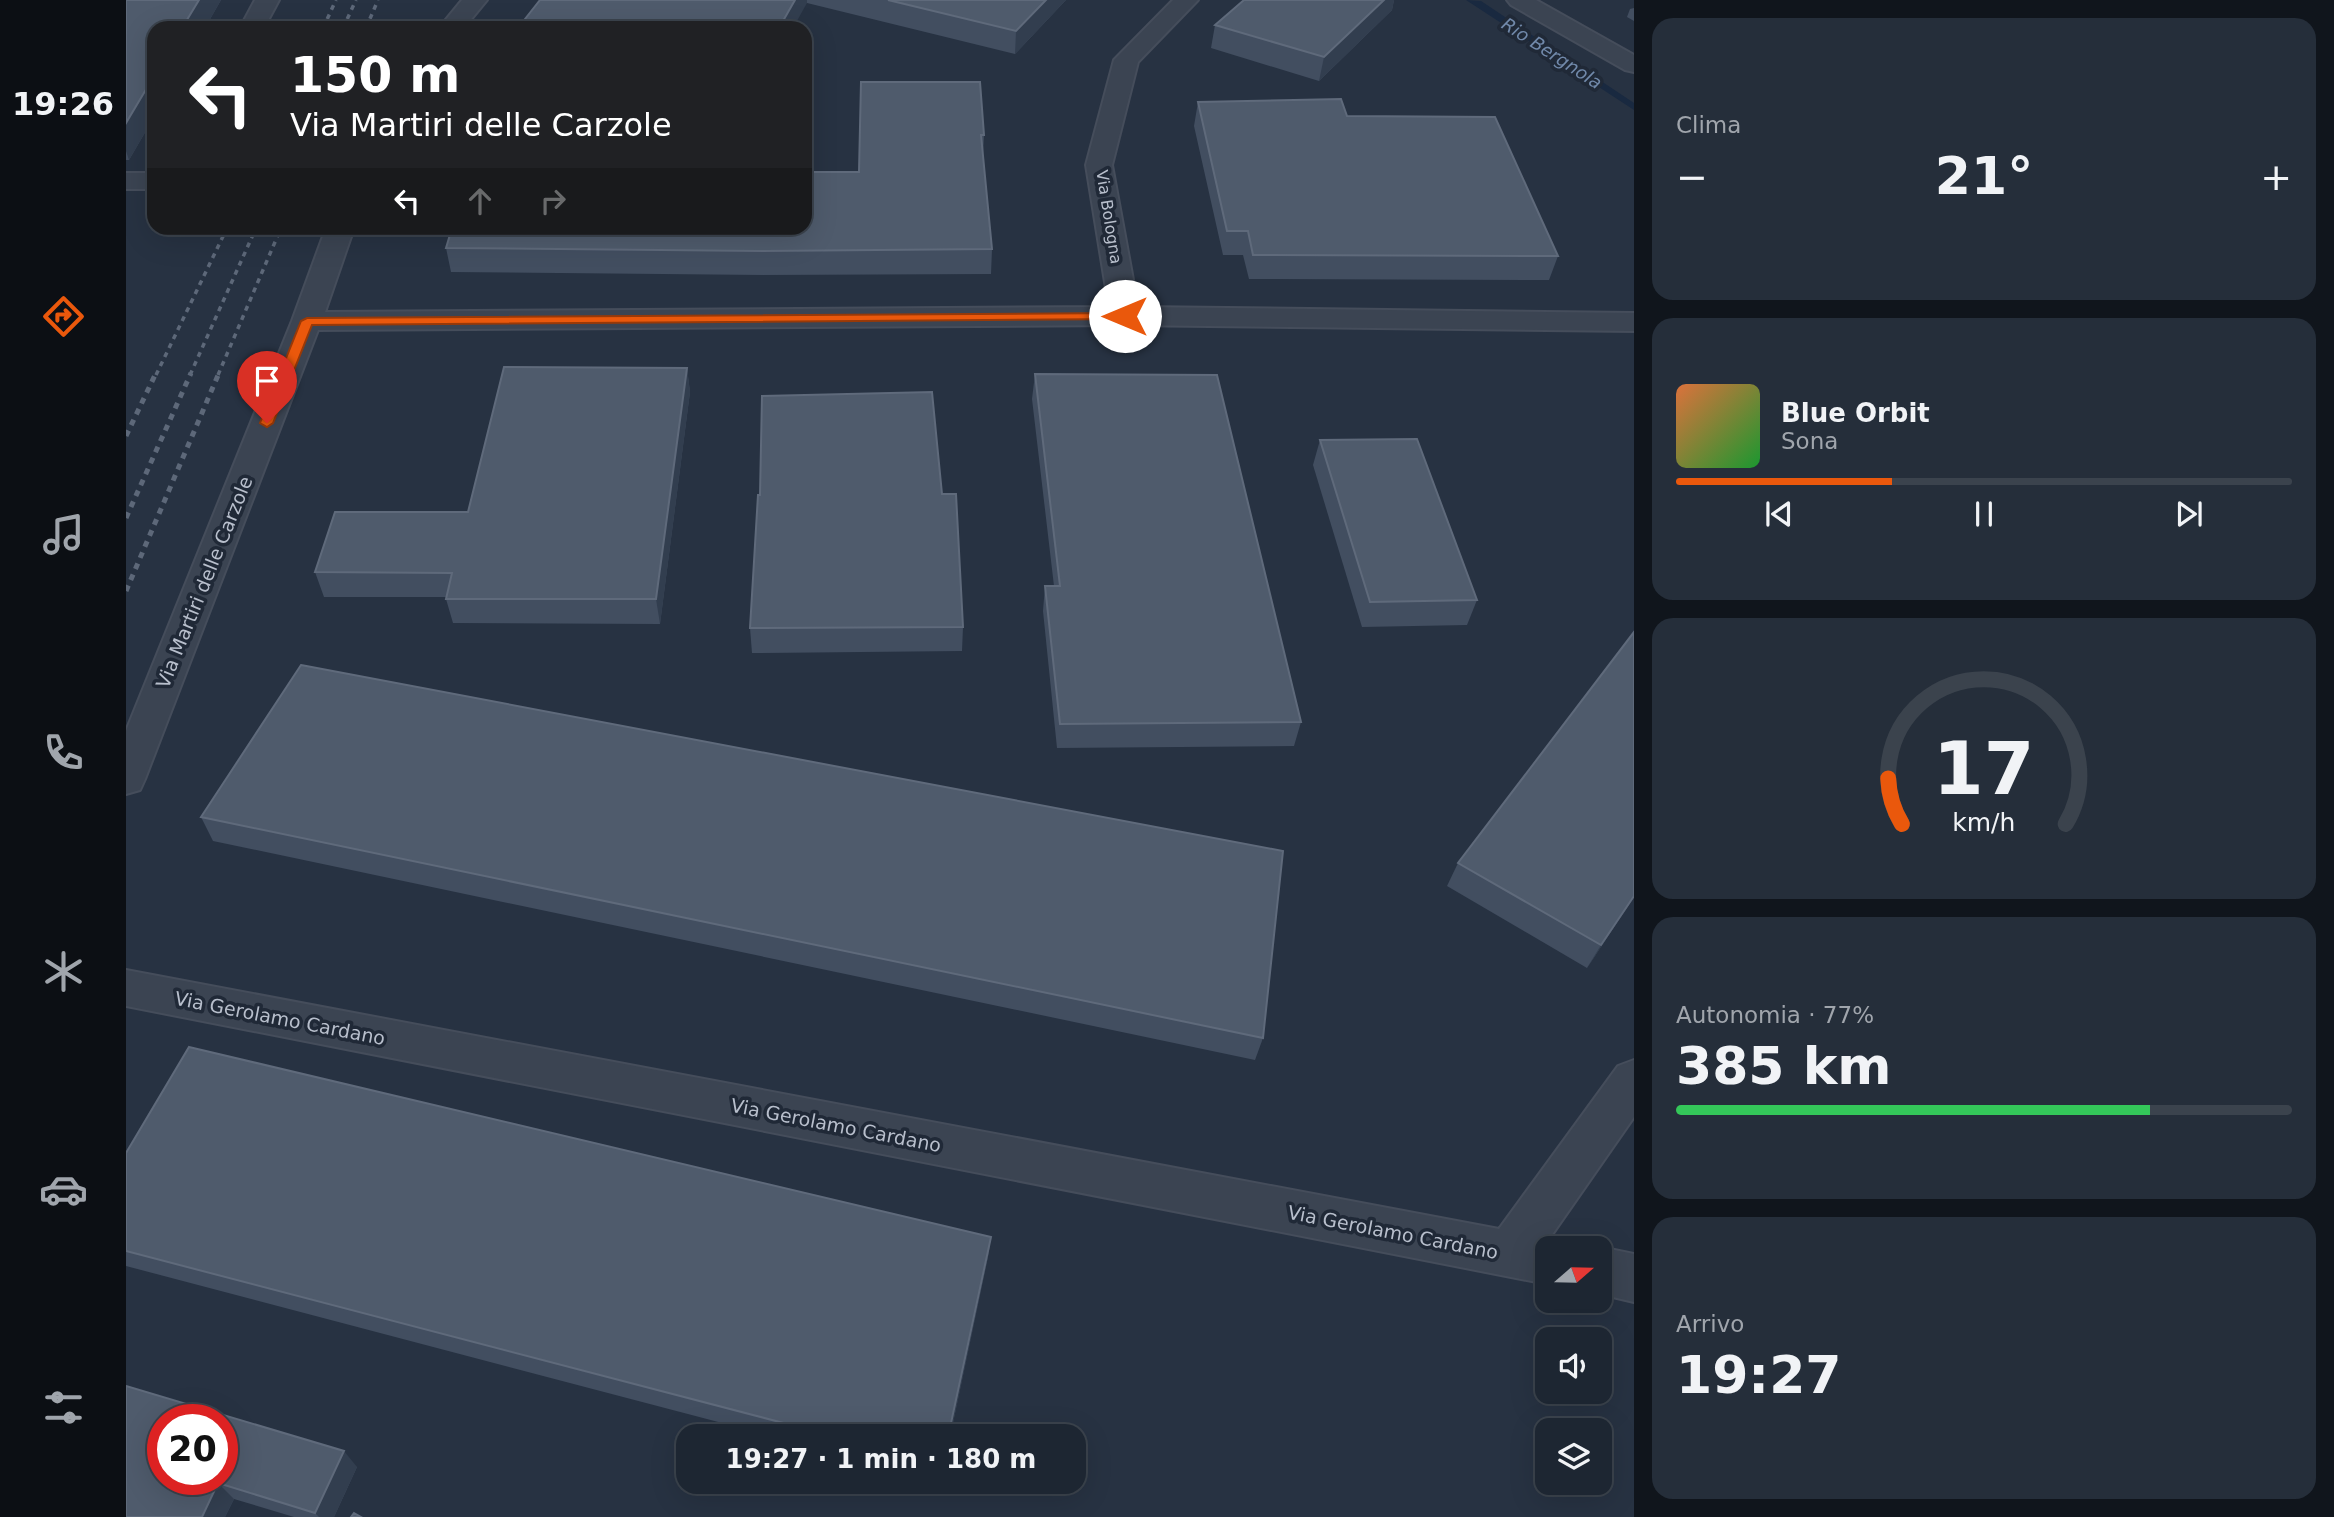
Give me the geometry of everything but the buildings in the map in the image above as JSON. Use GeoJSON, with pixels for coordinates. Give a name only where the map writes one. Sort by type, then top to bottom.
{"type":"FeatureCollection","features":[{"type":"Feature","properties":{"kind":"street"},"geometry":{"type":"LineString","coordinates":[[256,21],[267,0]]}},
{"type":"Feature","properties":{"kind":"street"},"geometry":{"type":"LineString","coordinates":[[458,21],[475,0]]}},
{"type":"Feature","properties":{"kind":"street","name":"Via Bologna"},"geometry":{"type":"LineString","coordinates":[[1125,316],[1099,165],[1126,60],[1186,0]]}},
{"type":"Feature","properties":{"kind":"street"},"geometry":{"type":"LineString","coordinates":[[1519,0],[1634,65]]}},
{"type":"Feature","properties":{"kind":"street"},"geometry":{"type":"LineString","coordinates":[[126,181],[147,181]]}},
{"type":"Feature","properties":{"kind":"street","name":"Via Martiri delle Carzole"},"geometry":{"type":"LineString","coordinates":[[126,779],[307,321],[338,235]]}},
{"type":"Feature","properties":{"kind":"street"},"geometry":{"type":"LineString","coordinates":[[307,321],[1125,316],[1634,321]]}},
{"type":"Feature","properties":{"kind":"street","name":"Via Gerolamo Cardano"},"geometry":{"type":"LineString","coordinates":[[126,988],[1528,1257]]}},
{"type":"Feature","properties":{"kind":"street"},"geometry":{"type":"LineString","coordinates":[[1528,1257],[1634,1080]]}},
{"type":"Feature","properties":{"kind":"street"},"geometry":{"type":"LineString","coordinates":[[1612,1273],[1634,1278]]}},
{"type":"Feature","properties":{"kind":"waterway","name":"Rio Bergnola"},"geometry":{"type":"LineString","coordinates":[[1470,0],[1634,107]]}},
{"type":"Feature","properties":{"kind":"railway"},"geometry":{"type":"LineString","coordinates":[[326,21],[336,0]]}},
{"type":"Feature","properties":{"kind":"railway"},"geometry":{"type":"LineString","coordinates":[[346,21],[356,0]]}},
{"type":"Feature","properties":{"kind":"railway"},"geometry":{"type":"LineString","coordinates":[[369,21],[378,0]]}},
{"type":"Feature","properties":{"kind":"railway"},"geometry":{"type":"LineString","coordinates":[[156,375],[224,235]]}},
{"type":"Feature","properties":{"kind":"railway"},"geometry":{"type":"LineString","coordinates":[[190,375],[253,235]]}},
{"type":"Feature","properties":{"kind":"railway"},"geometry":{"type":"LineString","coordinates":[[218,375],[278,235]]}},
{"type":"Feature","properties":{"kind":"railway"},"geometry":{"type":"LineString","coordinates":[[126,436],[156,373]]}},
{"type":"Feature","properties":{"kind":"railway"},"geometry":{"type":"LineString","coordinates":[[126,518],[191,373]]}},
{"type":"Feature","properties":{"kind":"railway"},"geometry":{"type":"LineString","coordinates":[[126,591],[219,373]]}},
{"type":"Feature","properties":{"kind":"route"},"geometry":{"type":"LineString","coordinates":[[267,423],[307,321],[1125,316]]}}]}
